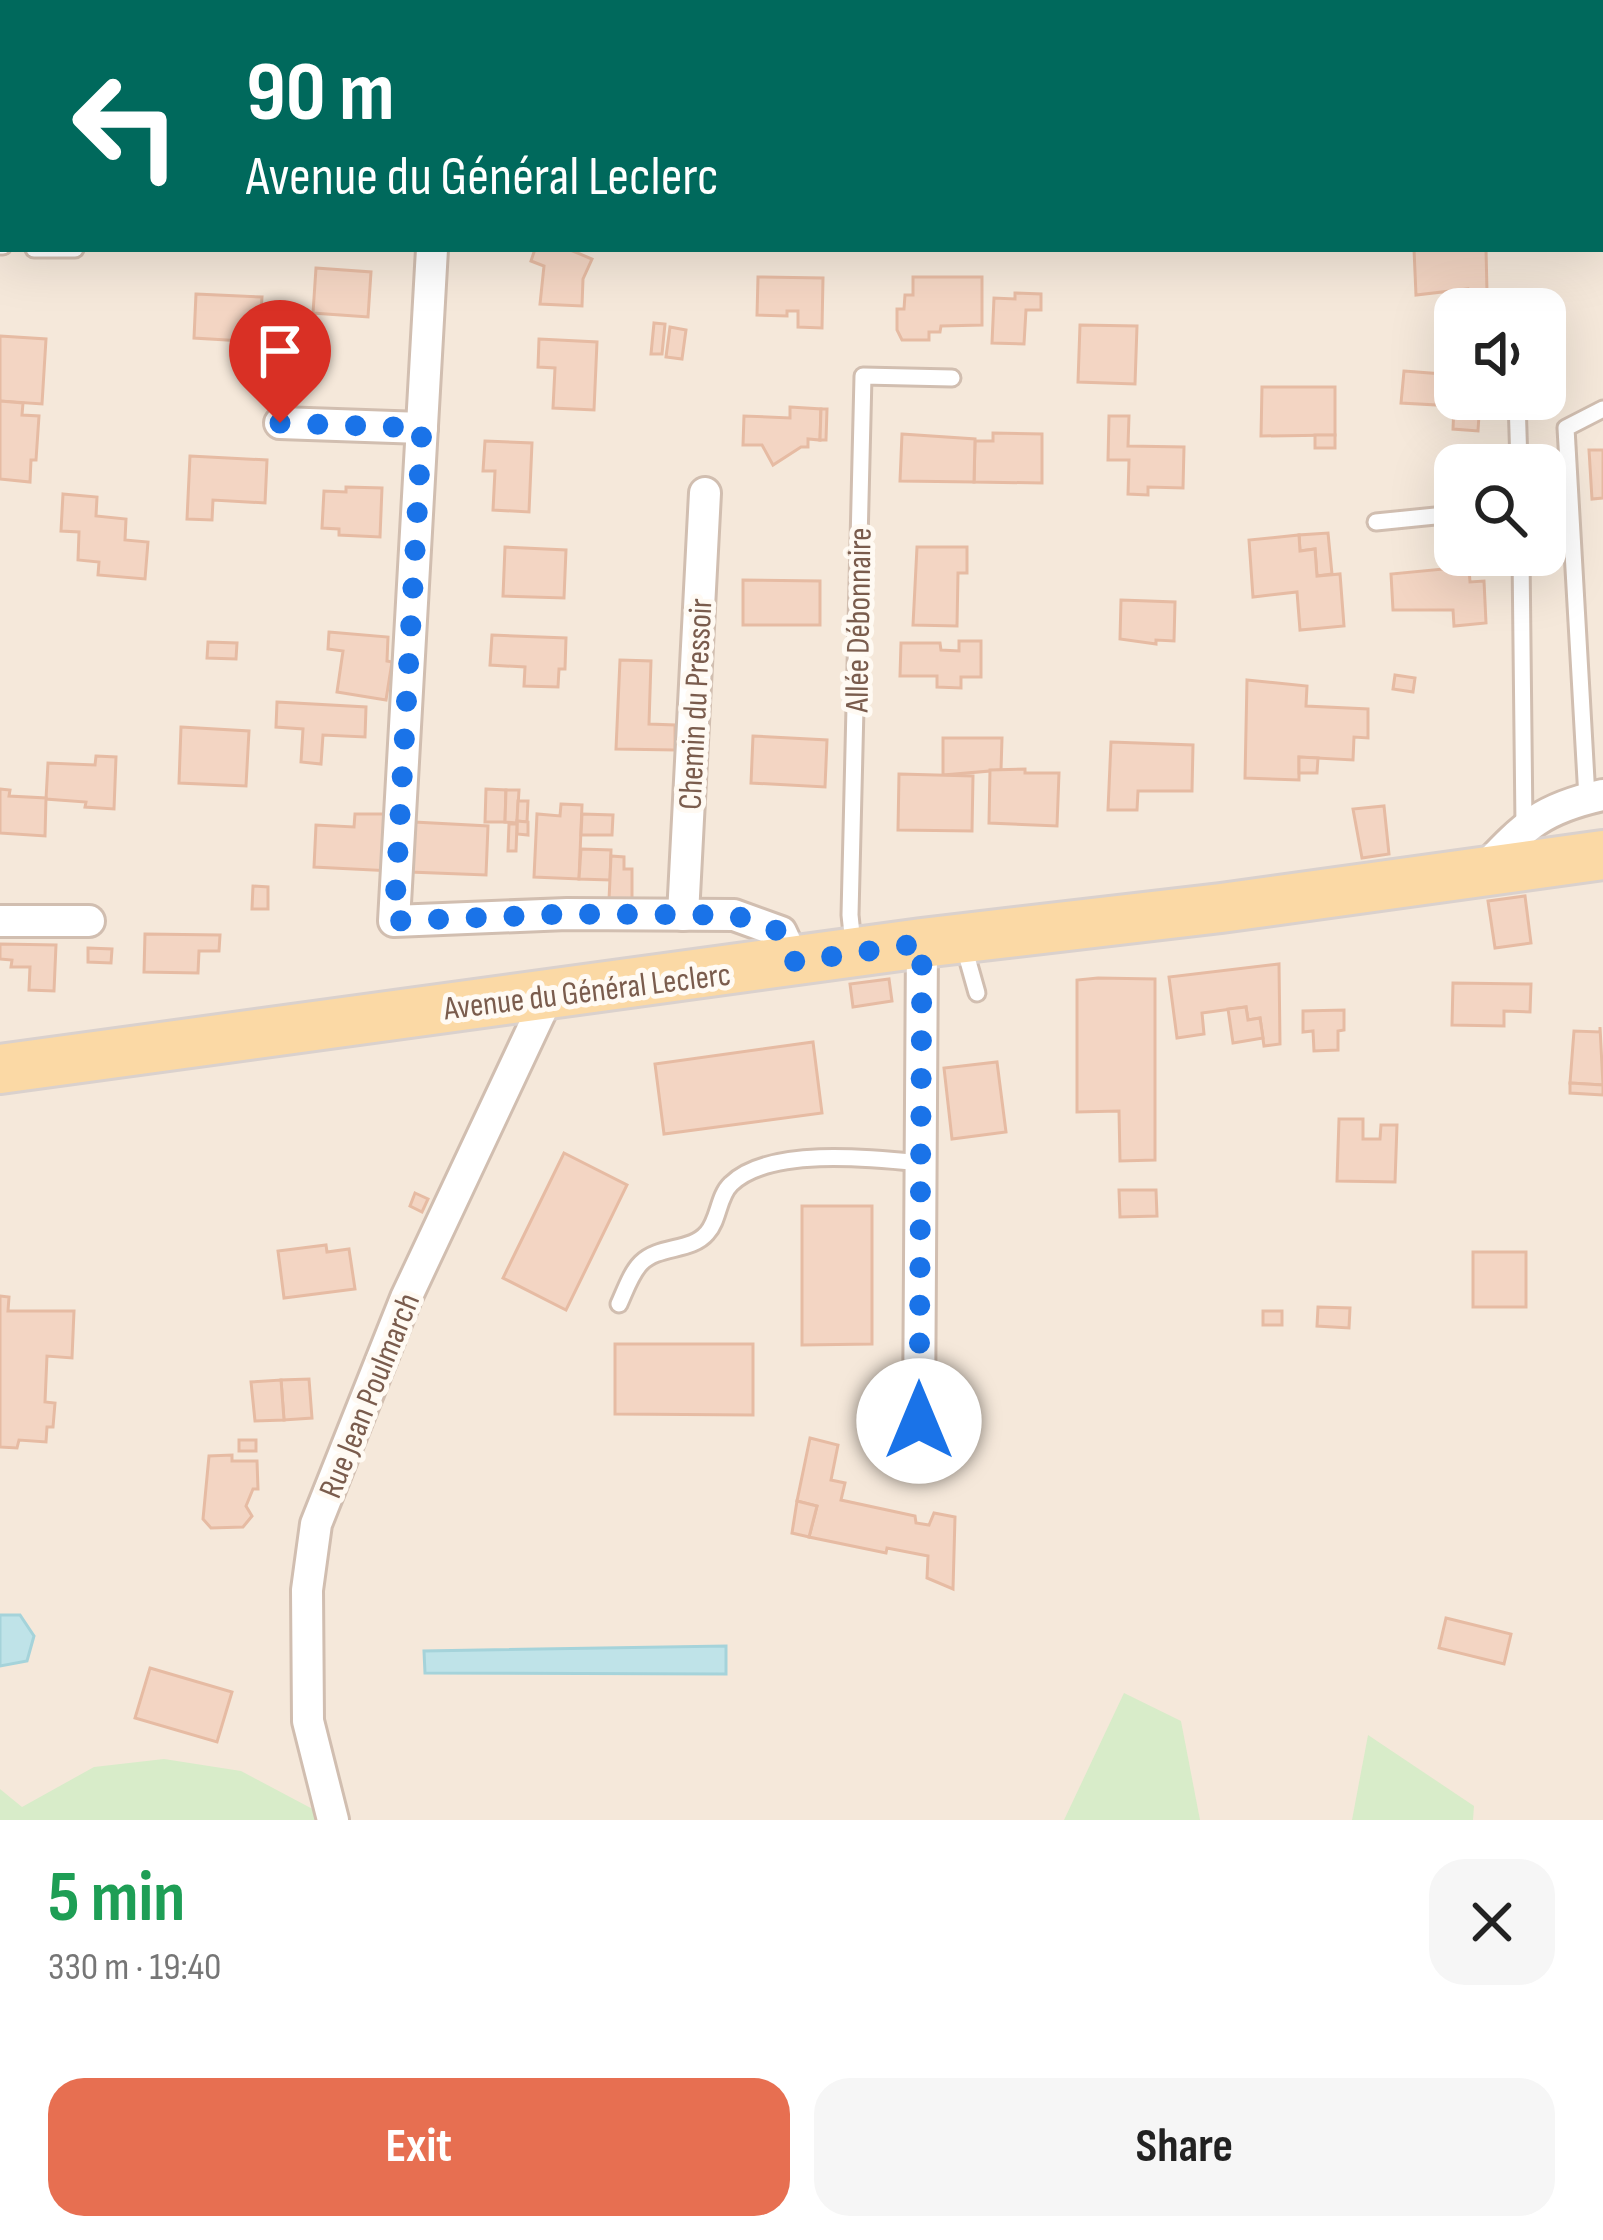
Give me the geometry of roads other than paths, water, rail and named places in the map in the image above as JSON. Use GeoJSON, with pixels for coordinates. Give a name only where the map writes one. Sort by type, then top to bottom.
{"type":"FeatureCollection","features":[{"type":"Feature","properties":{"kind":"main road","name":"Avenue du Général Leclerc"},"geometry":{"type":"LineString","coordinates":[[0,1069],[1603,855]]}},
{"type":"Feature","properties":{"kind":"street"},"geometry":{"type":"LineString","coordinates":[[432,252],[394,921],[567,914],[734,915],[781,932],[795,962]]}},
{"type":"Feature","properties":{"kind":"street"},"geometry":{"type":"LineString","coordinates":[[280,423],[422,428]]}},
{"type":"Feature","properties":{"kind":"street","name":"Chemin du Pressoir"},"geometry":{"type":"LineString","coordinates":[[683,915],[705,493]]}},
{"type":"Feature","properties":{"kind":"street"},"geometry":{"type":"LineString","coordinates":[[1480,872],[1524,826],[1553,808],[1595,796]]}},
{"type":"Feature","properties":{"kind":"street"},"geometry":{"type":"LineString","coordinates":[[0,921],[89,921]]}},
{"type":"Feature","properties":{"kind":"street"},"geometry":{"type":"LineString","coordinates":[[919,1421],[921,1163],[942,940]]}},
{"type":"Feature","properties":{"kind":"street","name":"Rue Jean Poulmarch"},"geometry":{"type":"LineString","coordinates":[[333,1820],[308,1721],[307,1590],[316,1524],[406,1298],[549,994]]}},
{"type":"Feature","properties":{"kind":"lane","name":"Allée Débonnaire"},"geometry":{"type":"LineString","coordinates":[[854,953],[850,913],[863,376],[952,378]]}},
{"type":"Feature","properties":{"kind":"lane"},"geometry":{"type":"LineString","coordinates":[[1595,796],[1566,428],[1603,410]]}},
{"type":"Feature","properties":{"kind":"lane"},"geometry":{"type":"LineString","coordinates":[[1376,522],[1434,516]]}},
{"type":"Feature","properties":{"kind":"lane"},"geometry":{"type":"LineString","coordinates":[[1521,576],[1524,826]]}},
{"type":"Feature","properties":{"kind":"lane"},"geometry":{"type":"LineString","coordinates":[[942,940],[977,993]]}},
{"type":"Feature","properties":{"kind":"lane"},"geometry":{"type":"LineString","coordinates":[[619,1304],[638,1265],[658,1250],[697,1241],[709,1232],[728,1185],[752,1170],[778,1160],[921,1163]]}},
{"type":"Feature","properties":{"kind":"water"},"geometry":{"type":"Polygon","coordinates":[[[0,1615],[20,1615],[34,1636],[27,1661],[0,1666],[0,1615]]]}},
{"type":"Feature","properties":{"kind":"water"},"geometry":{"type":"Polygon","coordinates":[[[726,1646],[726,1674],[425,1673],[424,1651],[726,1646]]]}}]}
